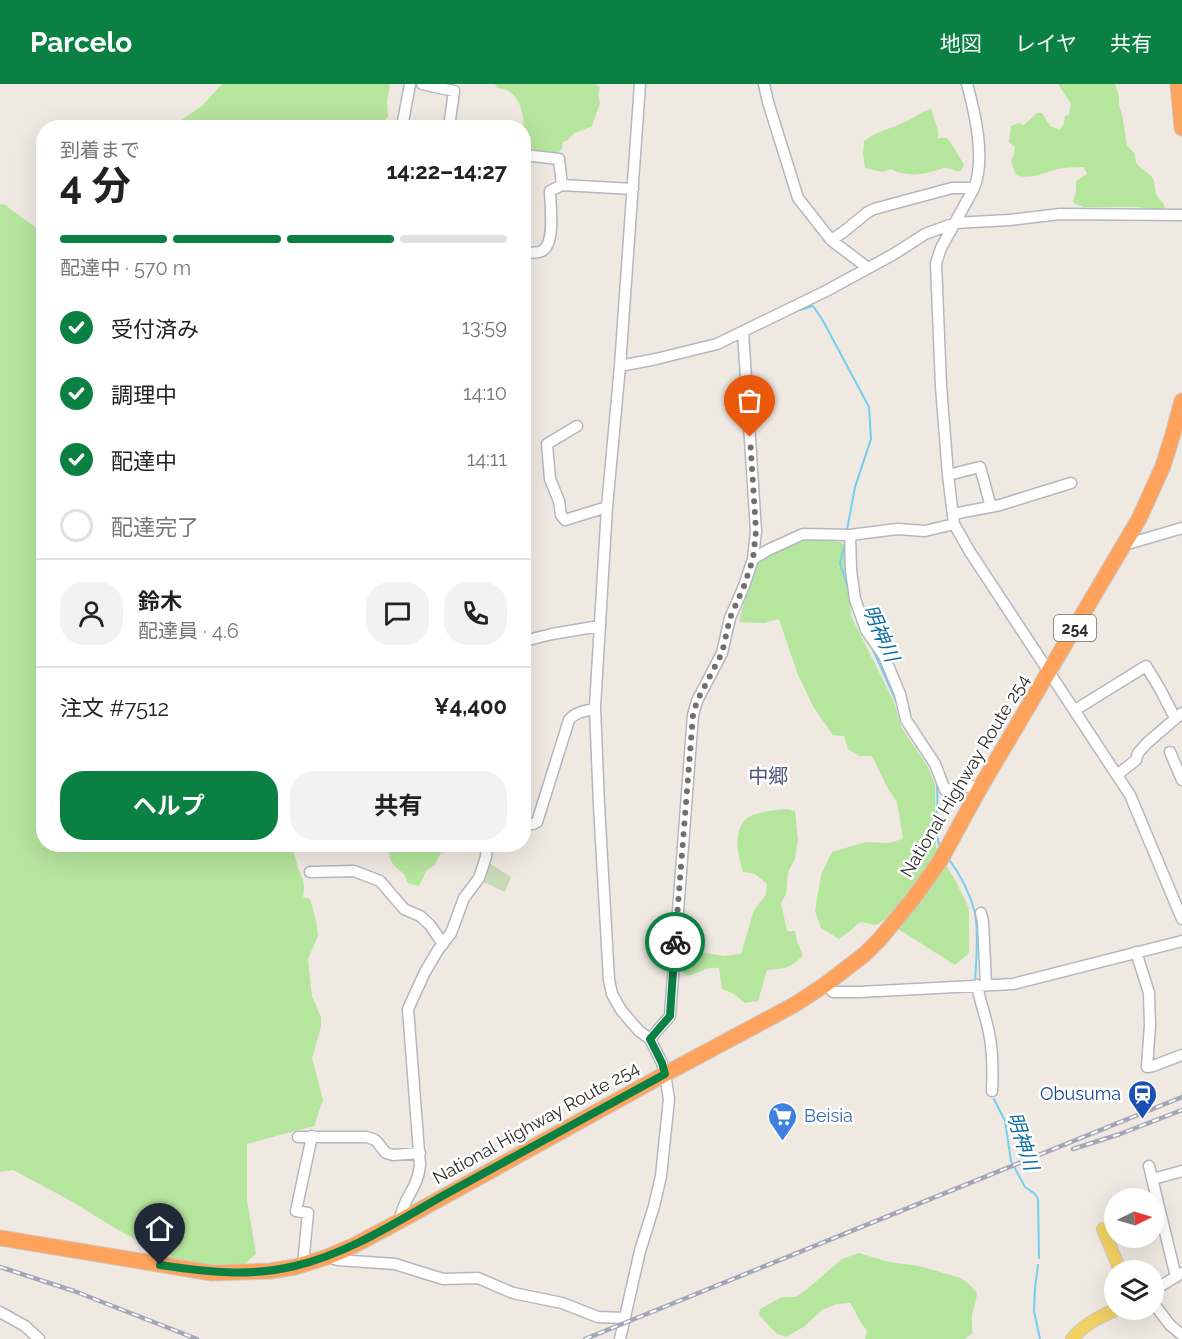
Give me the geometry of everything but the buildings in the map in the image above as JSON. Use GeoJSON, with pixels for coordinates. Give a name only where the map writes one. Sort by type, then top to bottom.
{"type":"FeatureCollection","features":[{"type":"Feature","properties":{"kind":"highway"},"geometry":{"type":"LineString","coordinates":[[1178,84],[1182,126]]}},
{"type":"Feature","properties":{"kind":"highway","name":"National Highway Route 254"},"geometry":{"type":"LineString","coordinates":[[0,1238],[212,1273],[270,1271],[327,1257],[353,1246],[794,1005],[826,984],[865,954],[879,940],[913,899],[940,861],[980,788],[1139,519],[1163,466],[1182,401]]}},
{"type":"Feature","properties":{"kind":"main road"},"geometry":{"type":"LineString","coordinates":[[1103,1229],[1116,1260]]}},
{"type":"Feature","properties":{"kind":"main road"},"geometry":{"type":"LineString","coordinates":[[1072,1339],[1077,1333],[1104,1315]]}},
{"type":"Feature","properties":{"kind":"street"},"geometry":{"type":"LineString","coordinates":[[403,120],[410,84]]}},
{"type":"Feature","properties":{"kind":"street"},"geometry":{"type":"LineString","coordinates":[[422,84],[454,91],[450,120]]}},
{"type":"Feature","properties":{"kind":"street"},"geometry":{"type":"LineString","coordinates":[[620,1339],[638,1260],[661,1176],[669,1099],[662,1063],[650,1039],[639,1031],[621,1010],[612,994],[609,980],[598,805],[595,709],[607,507],[620,366],[640,84]]}},
{"type":"Feature","properties":{"kind":"street"},"geometry":{"type":"LineString","coordinates":[[764,84],[798,198],[831,240],[868,268]]}},
{"type":"Feature","properties":{"kind":"street"},"geometry":{"type":"LineString","coordinates":[[967,84],[976,119],[979,178],[941,248],[936,263],[941,386],[954,519],[970,552],[1130,795],[1182,919]]}},
{"type":"Feature","properties":{"kind":"street"},"geometry":{"type":"LineString","coordinates":[[531,156],[559,159],[562,185]]}},
{"type":"Feature","properties":{"kind":"street"},"geometry":{"type":"LineString","coordinates":[[531,252],[542,251],[548,246],[552,222],[550,191],[562,185],[633,189]]}},
{"type":"Feature","properties":{"kind":"street"},"geometry":{"type":"LineString","coordinates":[[831,240],[874,209],[952,188],[975,188]]}},
{"type":"Feature","properties":{"kind":"street"},"geometry":{"type":"LineString","coordinates":[[620,366],[717,344],[826,291],[894,254],[925,234],[955,223],[1060,214],[1182,215]]}},
{"type":"Feature","properties":{"kind":"street"},"geometry":{"type":"LineString","coordinates":[[650,1039],[670,1016],[693,715],[697,701],[722,653],[730,618],[753,559],[756,531],[743,332]]}},
{"type":"Feature","properties":{"kind":"street"},"geometry":{"type":"LineString","coordinates":[[577,426],[547,444],[549,479],[559,501],[561,515],[565,520],[607,507]]}},
{"type":"Feature","properties":{"kind":"street"},"geometry":{"type":"LineString","coordinates":[[948,475],[980,467],[991,507]]}},
{"type":"Feature","properties":{"kind":"street"},"geometry":{"type":"LineString","coordinates":[[753,559],[803,534],[845,535],[897,529],[925,531],[954,519],[1071,483]]}},
{"type":"Feature","properties":{"kind":"street"},"geometry":{"type":"LineString","coordinates":[[1124,545],[1182,528]]}},
{"type":"Feature","properties":{"kind":"street"},"geometry":{"type":"LineString","coordinates":[[845,535],[855,599],[866,630],[884,656],[900,694],[906,720],[935,764],[945,790],[972,786],[980,788]]}},
{"type":"Feature","properties":{"kind":"street"},"geometry":{"type":"LineString","coordinates":[[531,639],[600,626]]}},
{"type":"Feature","properties":{"kind":"street"},"geometry":{"type":"LineString","coordinates":[[1075,710],[1146,666],[1178,716],[1147,743],[1138,753],[1136,760],[1117,775]]}},
{"type":"Feature","properties":{"kind":"street"},"geometry":{"type":"LineString","coordinates":[[531,824],[537,822],[568,720],[577,713],[595,709]]}},
{"type":"Feature","properties":{"kind":"street"},"geometry":{"type":"LineString","coordinates":[[1170,752],[1182,780]]}},
{"type":"Feature","properties":{"kind":"street"},"geometry":{"type":"LineString","coordinates":[[400,1220],[404,1203],[419,1178],[420,1153],[408,1009],[425,972],[451,933],[464,898],[479,878],[486,852]]}},
{"type":"Feature","properties":{"kind":"street"},"geometry":{"type":"LineString","coordinates":[[310,872],[354,872],[380,880],[404,909],[420,915],[430,925],[443,944]]}},
{"type":"Feature","properties":{"kind":"street"},"geometry":{"type":"LineString","coordinates":[[981,913],[983,922],[981,1004],[992,1048],[992,1091]]}},
{"type":"Feature","properties":{"kind":"street"},"geometry":{"type":"LineString","coordinates":[[826,984],[833,992],[1013,984],[1182,940]]}},
{"type":"Feature","properties":{"kind":"street"},"geometry":{"type":"LineString","coordinates":[[1136,952],[1149,993],[1150,1025],[1147,1067],[1182,1055]]}},
{"type":"Feature","properties":{"kind":"street"},"geometry":{"type":"LineString","coordinates":[[303,1264],[308,1213],[296,1211],[312,1136]]}},
{"type":"Feature","properties":{"kind":"street"},"geometry":{"type":"LineString","coordinates":[[298,1137],[366,1137],[378,1141],[386,1153],[393,1155],[420,1153]]}},
{"type":"Feature","properties":{"kind":"street"},"geometry":{"type":"LineString","coordinates":[[1149,1166],[1179,1275],[1164,1284]]}},
{"type":"Feature","properties":{"kind":"street"},"geometry":{"type":"LineString","coordinates":[[1153,1179],[1182,1171]]}},
{"type":"Feature","properties":{"kind":"street"},"geometry":{"type":"LineString","coordinates":[[327,1257],[338,1260],[395,1264],[443,1279],[478,1278],[513,1293],[562,1303],[597,1317],[625,1318]]}},
{"type":"Feature","properties":{"kind":"street"},"geometry":{"type":"LineString","coordinates":[[0,1312],[25,1326],[39,1339]]}},
{"type":"Feature","properties":{"kind":"street"},"geometry":{"type":"LineString","coordinates":[[1164,1317],[1182,1335]]}},
{"type":"Feature","properties":{"kind":"green space"},"geometry":{"type":"Polygon","coordinates":[[[222,84],[390,84],[387,101],[388,116],[385,120],[182,120],[203,105],[222,84]]]}},
{"type":"Feature","properties":{"kind":"green space"},"geometry":{"type":"Polygon","coordinates":[[[495,84],[594,84],[600,87],[598,95],[600,103],[592,126],[573,134],[563,142],[562,149],[556,154],[531,150],[531,120],[523,120],[522,110],[513,95],[497,88],[495,84]]]}},
{"type":"Feature","properties":{"kind":"green space"},"geometry":{"type":"Polygon","coordinates":[[[1058,84],[1115,84],[1127,145],[1135,154],[1138,165],[1153,178],[1157,195],[1165,207],[1163,211],[1139,207],[1084,207],[1075,204],[1073,201],[1076,181],[1087,174],[1084,167],[1058,169],[1028,177],[1016,175],[1011,161],[1015,147],[1009,142],[1011,126],[1019,123],[1024,125],[1037,113],[1042,113],[1050,126],[1060,130],[1065,116],[1069,115],[1071,104],[1058,84]]]}},
{"type":"Feature","properties":{"kind":"green space"},"geometry":{"type":"Polygon","coordinates":[[[931,109],[938,138],[947,138],[951,143],[964,165],[961,171],[946,168],[914,174],[891,169],[882,172],[865,168],[864,141],[931,109]]]}},
{"type":"Feature","properties":{"kind":"green space"},"geometry":{"type":"Polygon","coordinates":[[[0,204],[5,205],[36,228],[36,852],[294,852],[303,882],[303,897],[310,899],[318,936],[308,959],[312,996],[321,1017],[321,1027],[312,1058],[323,1100],[314,1126],[247,1144],[247,1200],[256,1254],[240,1268],[174,1263],[167,1247],[153,1249],[13,1170],[0,1172],[0,204]]]}},
{"type":"Feature","properties":{"kind":"green space"},"geometry":{"type":"Polygon","coordinates":[[[804,538],[841,542],[848,548],[851,616],[894,702],[901,727],[928,767],[935,785],[936,846],[969,908],[969,953],[955,965],[884,920],[876,925],[860,922],[839,939],[821,928],[815,911],[821,875],[832,852],[866,842],[887,843],[903,839],[897,802],[872,756],[859,756],[848,749],[844,736],[833,735],[814,708],[798,675],[779,619],[764,623],[739,622],[757,563],[804,538]]]}},
{"type":"Feature","properties":{"kind":"green space"},"geometry":{"type":"Polygon","coordinates":[[[787,809],[795,811],[798,840],[795,859],[788,872],[786,894],[781,903],[787,931],[795,931],[803,956],[787,967],[767,970],[758,1001],[745,1003],[734,994],[722,989],[719,968],[707,969],[688,976],[681,971],[680,964],[692,954],[707,953],[723,956],[741,954],[754,910],[766,895],[767,884],[755,874],[743,872],[738,852],[741,825],[753,815],[787,809]]]}},
{"type":"Feature","properties":{"kind":"green space"},"geometry":{"type":"Polygon","coordinates":[[[389,852],[442,852],[435,865],[427,870],[419,886],[407,883],[405,875],[391,860],[389,852]]]}},
{"type":"Feature","properties":{"kind":"green space"},"geometry":{"type":"Polygon","coordinates":[[[489,863],[511,877],[505,892],[482,881],[489,863]]]}},
{"type":"Feature","properties":{"kind":"green space"},"geometry":{"type":"Polygon","coordinates":[[[859,1253],[961,1278],[977,1293],[972,1314],[972,1334],[965,1339],[865,1339],[867,1330],[850,1303],[837,1304],[822,1310],[805,1326],[786,1337],[777,1334],[759,1315],[760,1309],[782,1297],[795,1297],[842,1259],[859,1253]]]}},
{"type":"Feature","properties":{"kind":"waterway","name":"明神川"},"geometry":{"type":"LineString","coordinates":[[800,310],[813,306],[869,407],[871,439],[855,487],[847,530]]}},
{"type":"Feature","properties":{"kind":"waterway","name":"明神川"},"geometry":{"type":"LineString","coordinates":[[845,544],[840,563],[849,591]]}},
{"type":"Feature","properties":{"kind":"waterway","name":"明神川"},"geometry":{"type":"LineString","coordinates":[[870,643],[896,701]]}},
{"type":"Feature","properties":{"kind":"waterway","name":"明神川"},"geometry":{"type":"LineString","coordinates":[[936,780],[936,824],[941,848]]}},
{"type":"Feature","properties":{"kind":"waterway","name":"明神川"},"geometry":{"type":"LineString","coordinates":[[948,858],[964,884],[975,913],[977,938],[975,983]]}},
{"type":"Feature","properties":{"kind":"waterway","name":"明神川"},"geometry":{"type":"LineString","coordinates":[[994,1099],[1005,1121],[1011,1161],[1025,1187],[1038,1199],[1039,1258]]}},
{"type":"Feature","properties":{"kind":"waterway","name":"明神川"},"geometry":{"type":"LineString","coordinates":[[1038,1265],[1034,1311],[1040,1339]]}},
{"type":"Feature","properties":{"kind":"railway"},"geometry":{"type":"LineString","coordinates":[[585,1339],[1182,1097]]}},
{"type":"Feature","properties":{"kind":"railway"},"geometry":{"type":"LineString","coordinates":[[1073,1149],[1182,1110]]}},
{"type":"Feature","properties":{"kind":"railway"},"geometry":{"type":"LineString","coordinates":[[0,1267],[74,1291],[197,1339]]}},
{"type":"Feature","properties":{"kind":"way so far"},"geometry":{"type":"LineString","coordinates":[[675,942],[693,715],[697,701],[722,653],[730,618],[753,559],[756,531],[750,437]]}},
{"type":"Feature","properties":{"kind":"place","name":"Obusuma"},"geometry":{"type":"Point","coordinates":[1142,1120]}},
{"type":"Feature","properties":{"kind":"place","name":"Beisia"},"geometry":{"type":"Point","coordinates":[783,1142]}},
{"type":"Feature","properties":{"kind":"district","name":"中郷"},"geometry":{"type":"Point","coordinates":[768,776]}},
{"type":"Feature","properties":{"kind":"route"},"geometry":{"type":"LineString","coordinates":[[160,1265],[212,1273],[270,1271],[295,1267],[327,1257],[398,1222],[665,1074],[650,1039],[670,1016],[675,942]]}}]}
